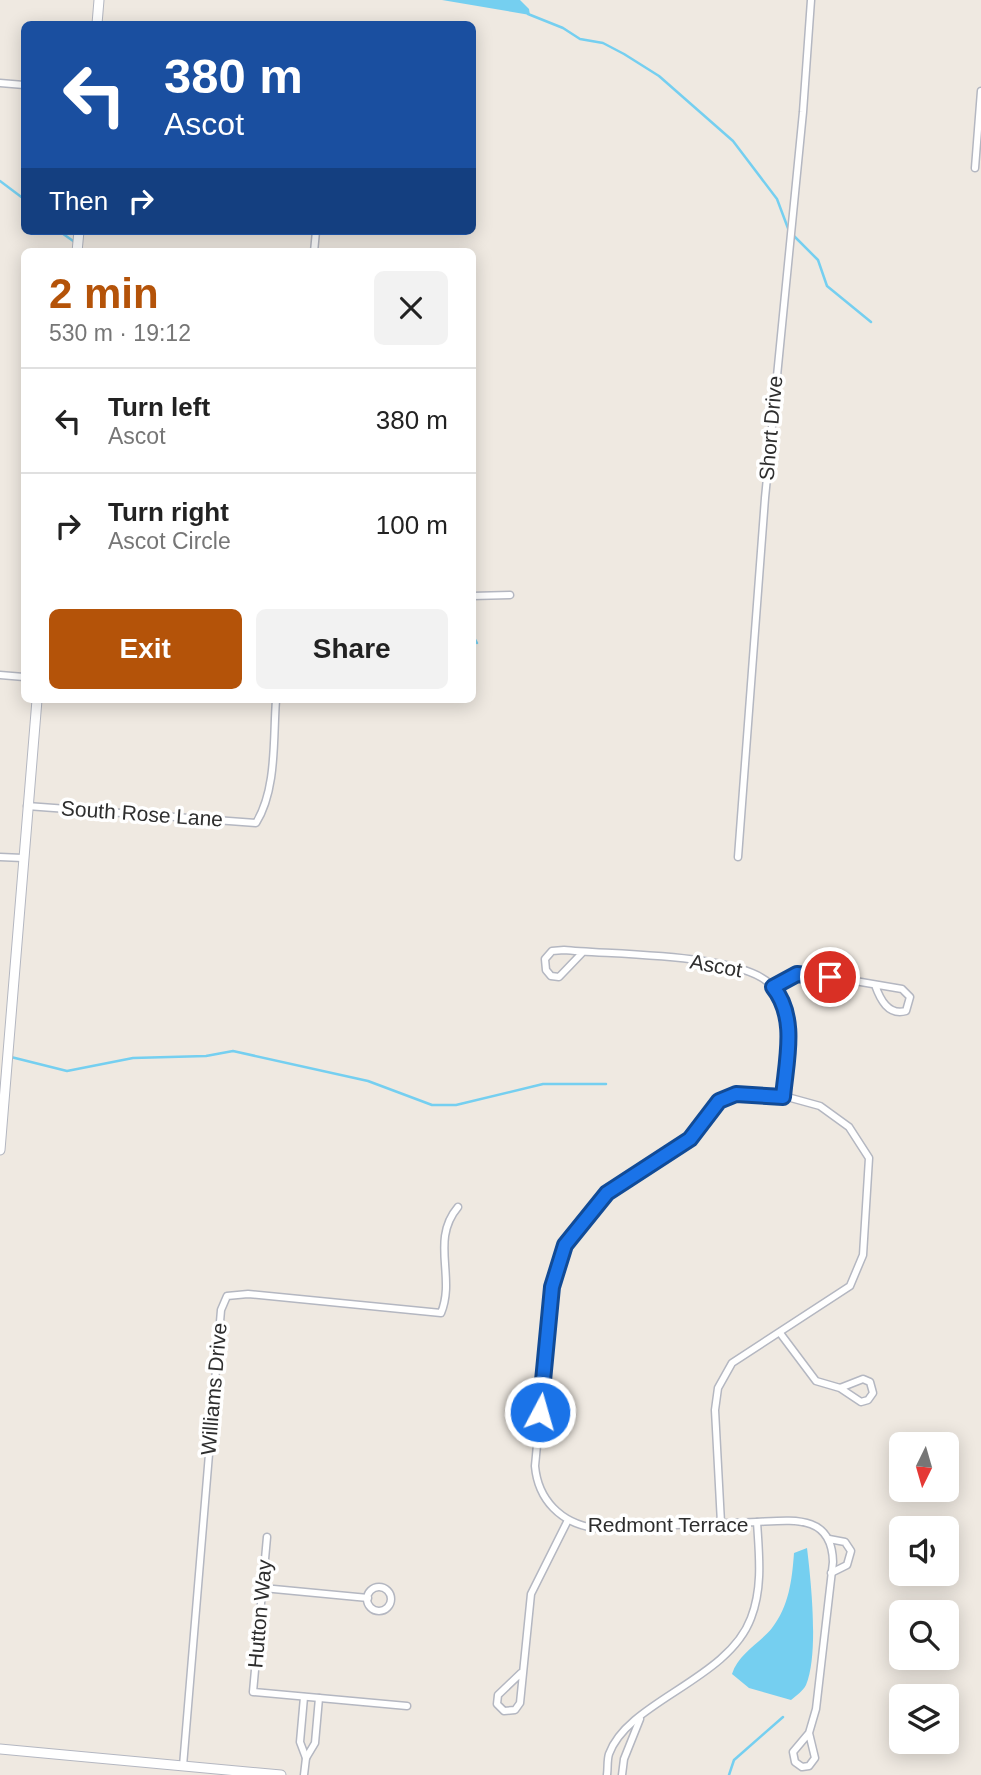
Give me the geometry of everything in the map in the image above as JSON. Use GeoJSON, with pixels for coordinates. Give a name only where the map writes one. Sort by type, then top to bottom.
{"type":"FeatureCollection","features":[{"type":"Feature","properties":{"kind":"street"},"geometry":{"type":"LineString","coordinates":[[97,21],[99,0]]}},
{"type":"Feature","properties":{"kind":"street","name":"Short Drive"},"geometry":{"type":"LineString","coordinates":[[738,857],[765,498],[803,112],[811,0]]}},
{"type":"Feature","properties":{"kind":"street"},"geometry":{"type":"LineString","coordinates":[[0,83],[21,85]]}},
{"type":"Feature","properties":{"kind":"street"},"geometry":{"type":"LineString","coordinates":[[975,168],[981,91]]}},
{"type":"Feature","properties":{"kind":"street"},"geometry":{"type":"LineString","coordinates":[[476,596],[510,595]]}},
{"type":"Feature","properties":{"kind":"street"},"geometry":{"type":"LineString","coordinates":[[0,675],[21,677]]}},
{"type":"Feature","properties":{"kind":"street"},"geometry":{"type":"LineString","coordinates":[[0,1150],[37,703]]}},
{"type":"Feature","properties":{"kind":"street","name":"South Rose Lane"},"geometry":{"type":"LineString","coordinates":[[27,806],[256,822],[264,810],[269,789],[276,703]]}},
{"type":"Feature","properties":{"kind":"street"},"geometry":{"type":"LineString","coordinates":[[0,857],[23,858]]}},
{"type":"Feature","properties":{"kind":"street","name":"Ascot"},"geometry":{"type":"LineString","coordinates":[[583,952],[559,977],[551,976],[546,970],[545,960],[552,951],[583,952],[720,963],[752,972],[773,987]]}},
{"type":"Feature","properties":{"kind":"street"},"geometry":{"type":"LineString","coordinates":[[783,1097],[789,1030],[778,994],[773,987],[789,976],[808,973],[875,985],[908,992],[910,1005],[905,1012],[893,1012],[887,1008],[875,985]]}},
{"type":"Feature","properties":{"kind":"street","name":"Redmont Terrace"},"geometry":{"type":"LineString","coordinates":[[607,1775],[609,1754],[622,1732],[718,1661],[745,1632],[758,1591],[758,1522],[594,1528],[568,1520],[544,1497],[535,1466],[552,1287],[565,1245],[607,1193],[690,1139],[719,1101],[736,1094],[783,1097],[820,1106],[849,1127],[869,1158],[863,1255],[850,1286],[837,1297],[732,1363],[718,1388],[715,1410],[722,1523]]}},
{"type":"Feature","properties":{"kind":"street","name":"Williams Drive"},"geometry":{"type":"LineString","coordinates":[[180,1769],[221,1310],[224,1301],[228,1296],[248,1294],[441,1313],[448,1297],[443,1235],[451,1215],[458,1207]]}},
{"type":"Feature","properties":{"kind":"street"},"geometry":{"type":"LineString","coordinates":[[780,1333],[816,1381],[840,1388],[861,1402],[868,1401],[873,1393],[872,1385],[863,1378],[840,1388]]}},
{"type":"Feature","properties":{"kind":"street"},"geometry":{"type":"LineString","coordinates":[[521,1673],[498,1695],[496,1701],[502,1709],[509,1711],[518,1706],[531,1594],[568,1520]]}},
{"type":"Feature","properties":{"kind":"street"},"geometry":{"type":"LineString","coordinates":[[758,1522],[800,1520],[819,1528],[829,1539],[833,1554],[822,1665],[809,1733],[815,1758],[809,1766],[802,1767],[795,1762],[793,1752],[809,1733]]}},
{"type":"Feature","properties":{"kind":"street","name":"Hutton Way"},"geometry":{"type":"LineString","coordinates":[[267,1537],[253,1692],[304,1697]]}},
{"type":"Feature","properties":{"kind":"street"},"geometry":{"type":"LineString","coordinates":[[829,1539],[845,1542],[851,1551],[847,1565],[831,1573]]}},
{"type":"Feature","properties":{"kind":"street"},"geometry":{"type":"LineString","coordinates":[[263,1588],[368,1598]]}},
{"type":"Feature","properties":{"kind":"street"},"geometry":{"type":"LineString","coordinates":[[306,1758],[300,1742],[304,1697],[407,1706]]}},
{"type":"Feature","properties":{"kind":"street"},"geometry":{"type":"LineString","coordinates":[[304,1775],[306,1758],[315,1743],[319,1698]]}},
{"type":"Feature","properties":{"kind":"street"},"geometry":{"type":"LineString","coordinates":[[622,1775],[624,1759],[640,1718]]}},
{"type":"Feature","properties":{"kind":"street"},"geometry":{"type":"LineString","coordinates":[[0,1749],[194,1771],[281,1775]]}},
{"type":"Feature","properties":{"kind":"water"},"geometry":{"type":"Polygon","coordinates":[[[442,0],[520,0],[529,9],[530,15],[442,0]]]}},
{"type":"Feature","properties":{"kind":"water"},"geometry":{"type":"Polygon","coordinates":[[[807,1548],[813,1617],[812,1655],[806,1685],[791,1700],[749,1688],[732,1674],[739,1660],[778,1620],[789,1592],[794,1553],[807,1548]]]}},
{"type":"Feature","properties":{"kind":"waterway"},"geometry":{"type":"LineString","coordinates":[[528,14],[563,28],[580,39],[603,43],[624,54],[659,76],[733,141],[777,199],[789,231],[818,260],[827,286],[871,322]]}},
{"type":"Feature","properties":{"kind":"waterway"},"geometry":{"type":"LineString","coordinates":[[0,181],[21,197]]}},
{"type":"Feature","properties":{"kind":"waterway"},"geometry":{"type":"LineString","coordinates":[[65,235],[76,243]]}},
{"type":"Feature","properties":{"kind":"waterway"},"geometry":{"type":"LineString","coordinates":[[11,1057],[67,1071],[133,1058],[206,1056],[233,1051],[368,1081],[432,1105],[456,1105],[543,1084],[606,1084]]}},
{"type":"Feature","properties":{"kind":"waterway"},"geometry":{"type":"LineString","coordinates":[[729,1775],[734,1760],[783,1717]]}},
{"type":"Feature","properties":{"kind":"route"},"geometry":{"type":"LineString","coordinates":[[540,1412],[552,1287],[565,1245],[607,1193],[690,1139],[719,1101],[736,1094],[783,1097],[789,1030],[784,1010],[773,987],[797,974],[830,977]]}}]}
